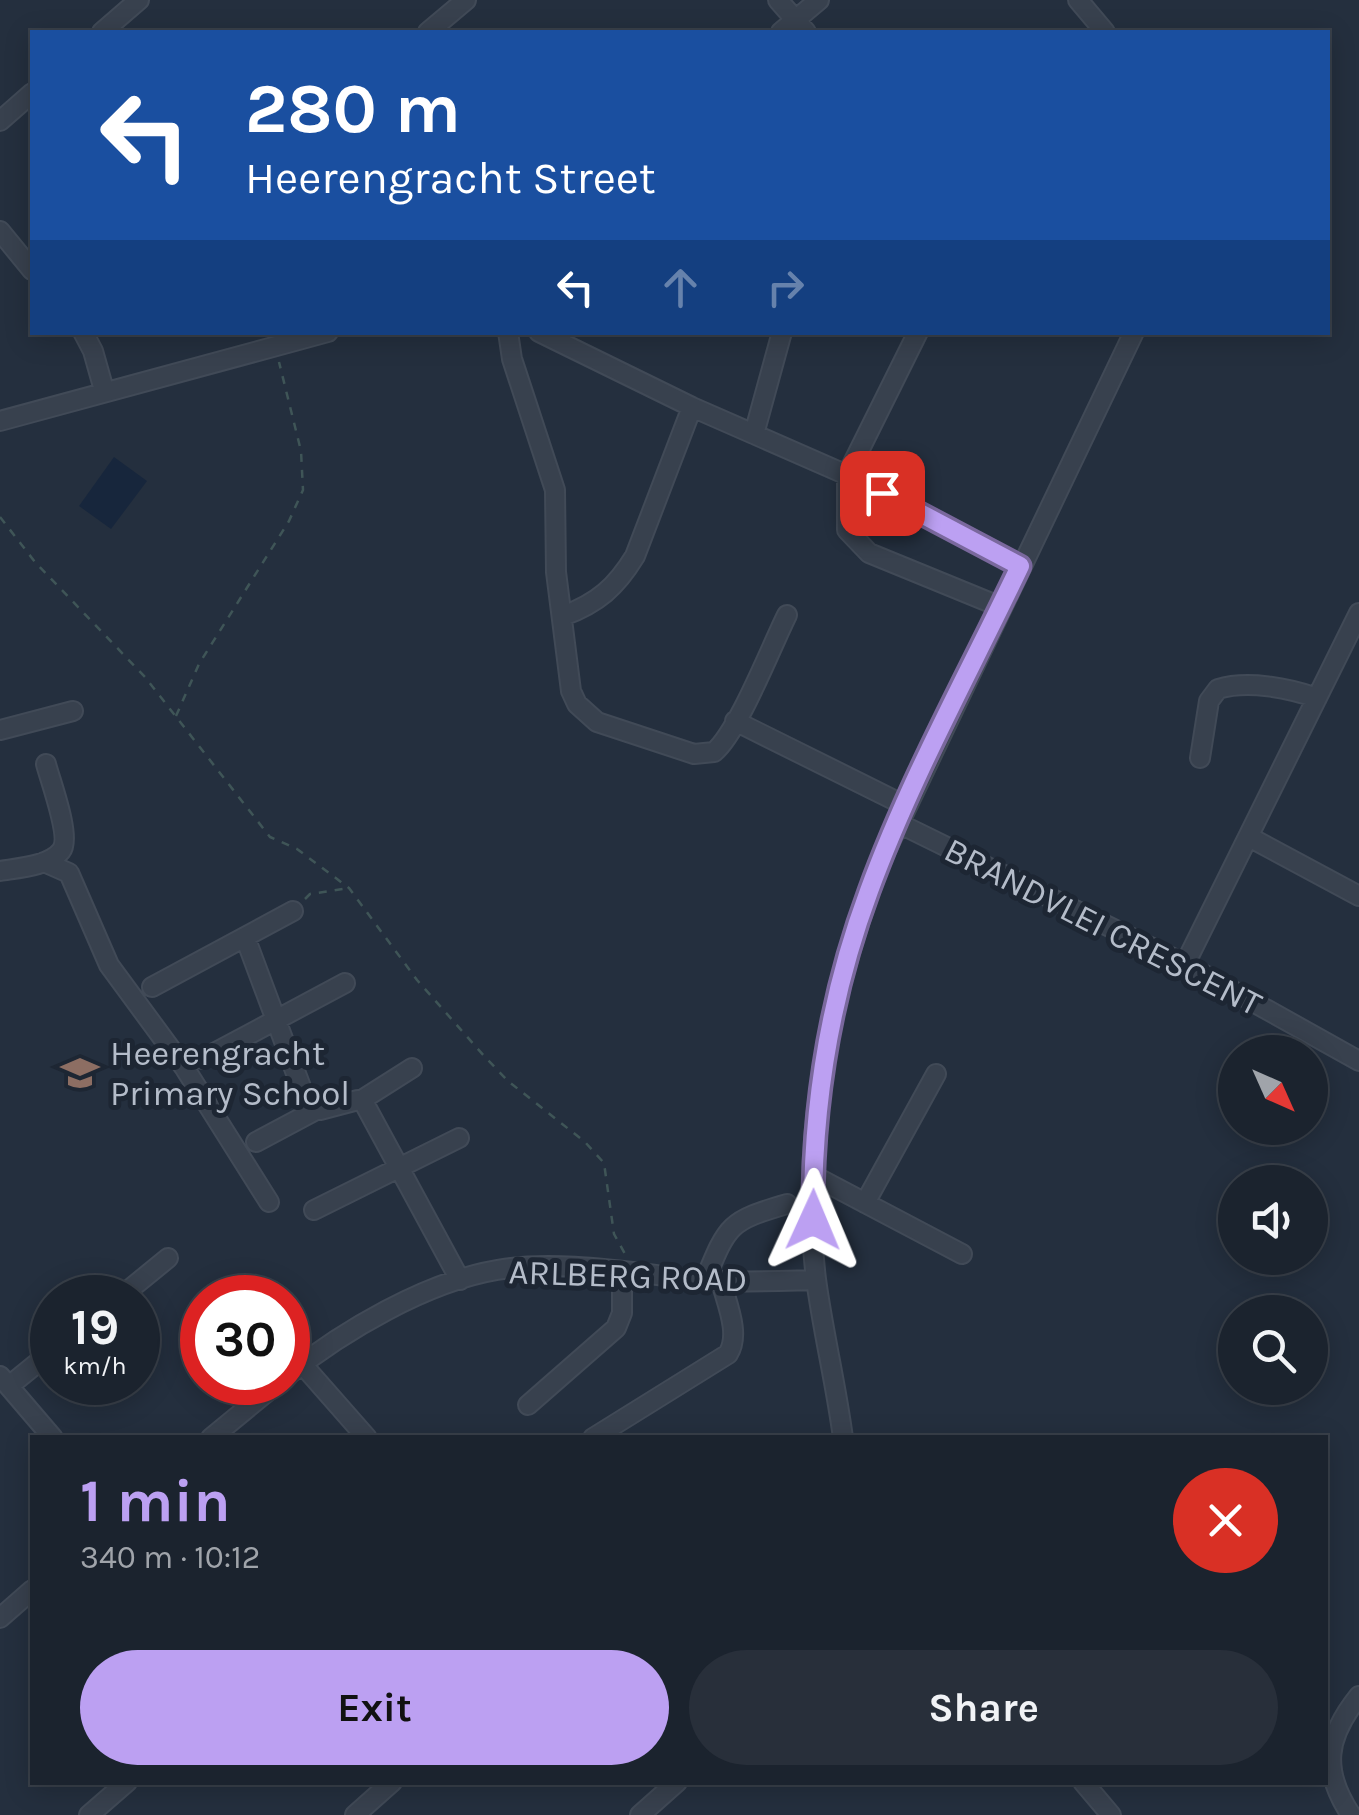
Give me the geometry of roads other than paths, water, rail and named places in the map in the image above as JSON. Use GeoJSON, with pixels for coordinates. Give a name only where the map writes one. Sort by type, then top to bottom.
{"type":"FeatureCollection","features":[{"type":"Feature","properties":{"kind":"street"},"geometry":{"type":"LineString","coordinates":[[104,30],[139,0]]}},
{"type":"Feature","properties":{"kind":"street"},"geometry":{"type":"LineString","coordinates":[[430,30],[466,0]]}},
{"type":"Feature","properties":{"kind":"street"},"geometry":{"type":"LineString","coordinates":[[778,0],[794,28],[819,0]]}},
{"type":"Feature","properties":{"kind":"street"},"geometry":{"type":"LineString","coordinates":[[1078,0],[1103,30]]}},
{"type":"Feature","properties":{"kind":"street"},"geometry":{"type":"LineString","coordinates":[[0,121],[30,94]]}},
{"type":"Feature","properties":{"kind":"street"},"geometry":{"type":"LineString","coordinates":[[0,232],[30,268]]}},
{"type":"Feature","properties":{"kind":"street"},"geometry":{"type":"LineString","coordinates":[[85,335],[104,390]]}},
{"type":"Feature","properties":{"kind":"street"},"geometry":{"type":"LineString","coordinates":[[0,420],[305,335]]}},
{"type":"Feature","properties":{"kind":"street"},"geometry":{"type":"LineString","coordinates":[[508,335],[512,358],[554,490],[556,572],[570,691],[577,704],[596,722],[700,755],[719,748],[736,722],[787,615]]}},
{"type":"Feature","properties":{"kind":"street"},"geometry":{"type":"LineString","coordinates":[[546,335],[692,407],[847,475],[1020,566]]}},
{"type":"Feature","properties":{"kind":"street"},"geometry":{"type":"LineString","coordinates":[[754,434],[781,335]]}},
{"type":"Feature","properties":{"kind":"street"},"geometry":{"type":"LineString","coordinates":[[917,335],[847,475],[846,530],[861,546],[897,566],[1001,607]]}},
{"type":"Feature","properties":{"kind":"street"},"geometry":{"type":"LineString","coordinates":[[842,1435],[816,1280],[814,1176],[822,1064],[836,1004],[868,894],[898,823],[1133,335]]}},
{"type":"Feature","properties":{"kind":"street"},"geometry":{"type":"LineString","coordinates":[[563,616],[597,602],[622,577],[635,556],[692,407]]}},
{"type":"Feature","properties":{"kind":"street"},"geometry":{"type":"LineString","coordinates":[[1184,964],[1359,613]]}},
{"type":"Feature","properties":{"kind":"street"},"geometry":{"type":"LineString","coordinates":[[1200,758],[1209,701],[1218,689],[1294,690],[1317,698]]}},
{"type":"Feature","properties":{"kind":"street"},"geometry":{"type":"LineString","coordinates":[[0,730],[74,711]]}},
{"type":"Feature","properties":{"kind":"street"},"geometry":{"type":"LineString","coordinates":[[736,722],[906,806]]}},
{"type":"Feature","properties":{"kind":"street"},"geometry":{"type":"LineString","coordinates":[[0,872],[44,862],[60,853],[64,845],[64,828],[46,764]]}},
{"type":"Feature","properties":{"kind":"street","name":"BRANDVLEI CRESCENT"},"geometry":{"type":"LineString","coordinates":[[898,823],[1184,964],[1359,1061]]}},
{"type":"Feature","properties":{"kind":"street"},"geometry":{"type":"LineString","coordinates":[[1249,837],[1359,896]]}},
{"type":"Feature","properties":{"kind":"street"},"geometry":{"type":"LineString","coordinates":[[44,862],[69,872],[109,965],[184,1066],[268,1202]]}},
{"type":"Feature","properties":{"kind":"street"},"geometry":{"type":"LineString","coordinates":[[152,987],[292,911]]}},
{"type":"Feature","properties":{"kind":"street"},"geometry":{"type":"LineString","coordinates":[[245,937],[305,1098],[316,1110]]}},
{"type":"Feature","properties":{"kind":"street"},"geometry":{"type":"LineString","coordinates":[[203,1059],[345,982]]}},
{"type":"Feature","properties":{"kind":"street"},"geometry":{"type":"LineString","coordinates":[[256,1142],[316,1110],[360,1101],[412,1068]]}},
{"type":"Feature","properties":{"kind":"street"},"geometry":{"type":"LineString","coordinates":[[865,1203],[936,1074]]}},
{"type":"Feature","properties":{"kind":"street"},"geometry":{"type":"LineString","coordinates":[[360,1101],[460,1280]]}},
{"type":"Feature","properties":{"kind":"street"},"geometry":{"type":"LineString","coordinates":[[314,1210],[459,1138]]}},
{"type":"Feature","properties":{"kind":"street"},"geometry":{"type":"LineString","coordinates":[[814,1176],[962,1254]]}},
{"type":"Feature","properties":{"kind":"street"},"geometry":{"type":"LineString","coordinates":[[598,1435],[728,1354],[734,1346],[734,1336],[713,1280],[722,1239],[738,1220],[787,1204]]}},
{"type":"Feature","properties":{"kind":"street"},"geometry":{"type":"LineString","coordinates":[[147,1275],[168,1258]]}},
{"type":"Feature","properties":{"kind":"street","name":"ARLBERG ROAD"},"geometry":{"type":"LineString","coordinates":[[310,1358],[370,1320],[460,1280],[500,1269],[713,1280],[816,1280]]}},
{"type":"Feature","properties":{"kind":"street"},"geometry":{"type":"LineString","coordinates":[[528,1404],[616,1328],[629,1273]]}},
{"type":"Feature","properties":{"kind":"street"},"geometry":{"type":"LineString","coordinates":[[30,1365],[4,1381],[49,1435]]}},
{"type":"Feature","properties":{"kind":"street"},"geometry":{"type":"LineString","coordinates":[[310,1385],[363,1435]]}},
{"type":"Feature","properties":{"kind":"street"},"geometry":{"type":"LineString","coordinates":[[215,1435],[250,1405]]}},
{"type":"Feature","properties":{"kind":"street"},"geometry":{"type":"LineString","coordinates":[[0,1618],[30,1592]]}},
{"type":"Feature","properties":{"kind":"street"},"geometry":{"type":"LineString","coordinates":[[1351,1815],[1332,1780],[1330,1763],[1339,1726],[1359,1696]]}},
{"type":"Feature","properties":{"kind":"street"},"geometry":{"type":"LineString","coordinates":[[89,1815],[124,1785]]}},
{"type":"Feature","properties":{"kind":"street"},"geometry":{"type":"LineString","coordinates":[[355,1815],[389,1785]]}},
{"type":"Feature","properties":{"kind":"street"},"geometry":{"type":"LineString","coordinates":[[640,1815],[674,1785]]}},
{"type":"Feature","properties":{"kind":"street"},"geometry":{"type":"LineString","coordinates":[[1085,1785],[1110,1815]]}},
{"type":"Feature","properties":{"kind":"water"},"geometry":{"type":"Polygon","coordinates":[[[114,457],[147,481],[111,529],[79,506],[114,457]]]}},
{"type":"Feature","properties":{"kind":"place","name":"Heerengracht Primary School"},"geometry":{"type":"Point","coordinates":[80,1073]}}]}
